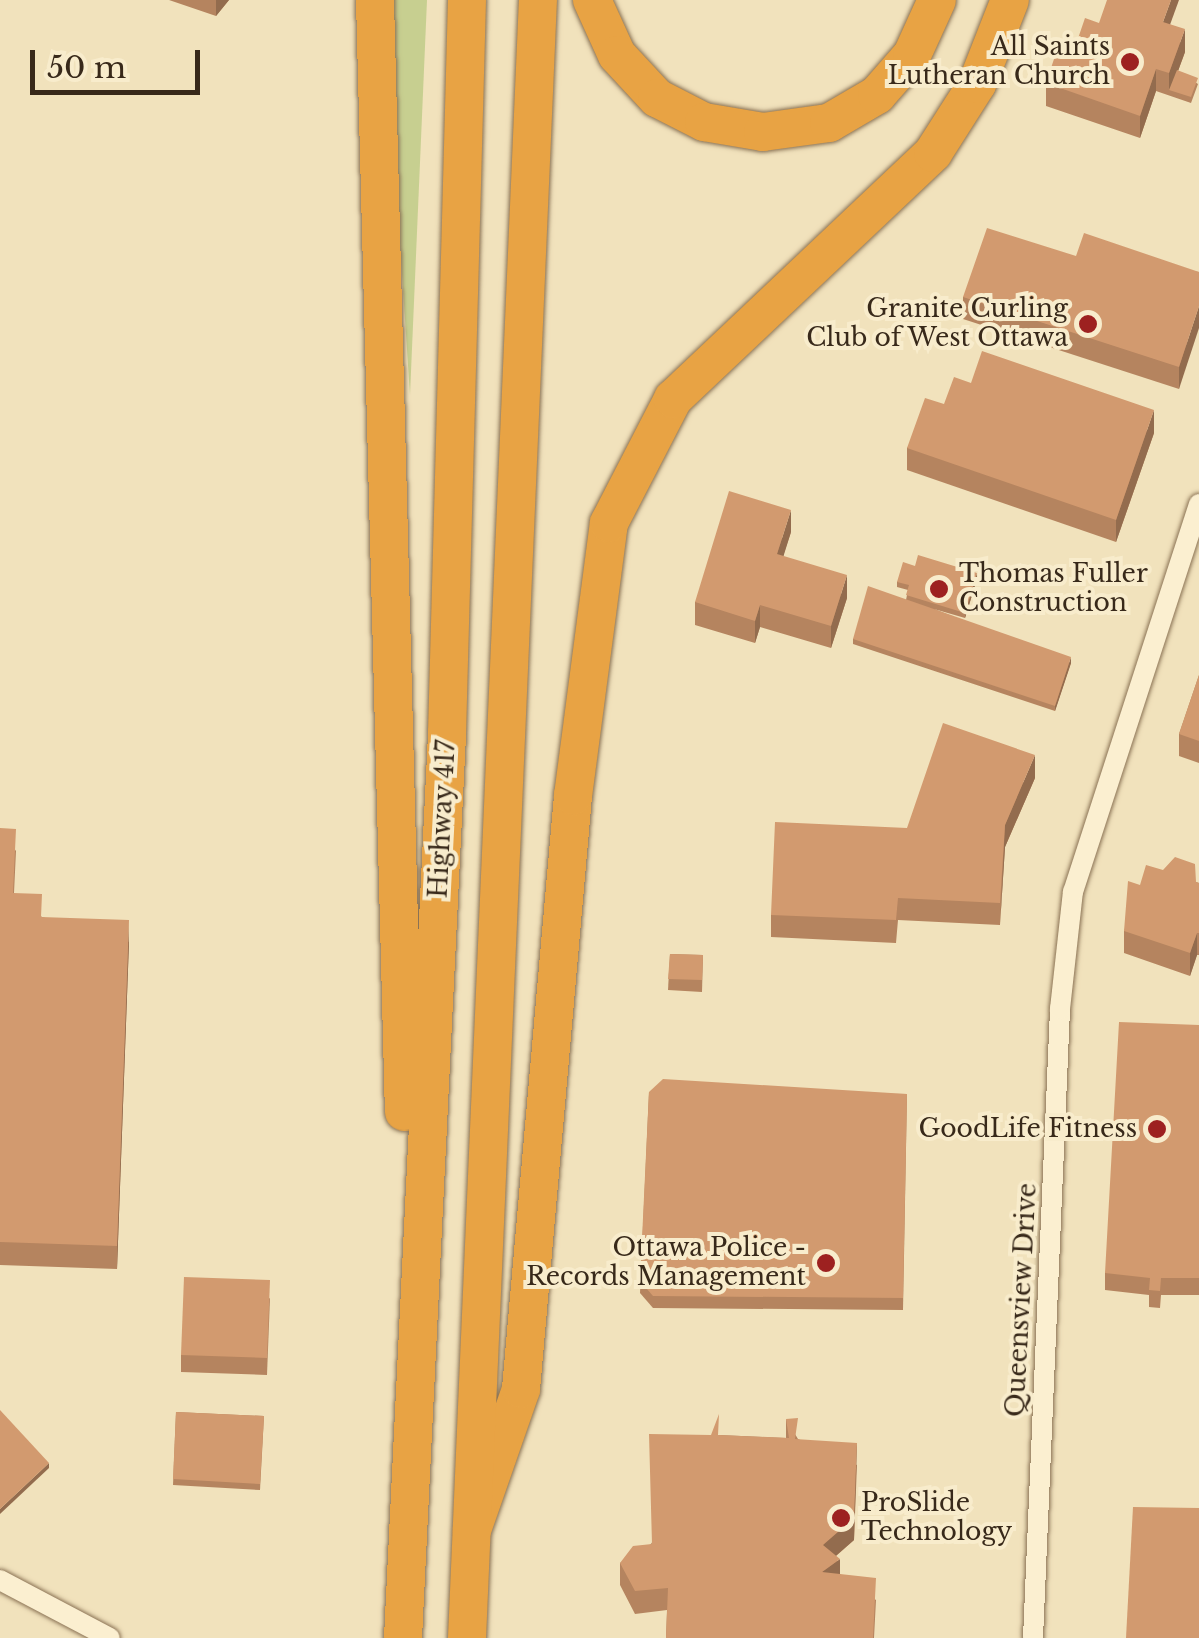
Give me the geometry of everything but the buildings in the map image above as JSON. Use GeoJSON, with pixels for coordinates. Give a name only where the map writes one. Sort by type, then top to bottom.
{"type":"FeatureCollection","features":[{"type":"Feature","properties":{"kind":"highway"},"geometry":{"type":"LineString","coordinates":[[375,0],[411,1424]]}},
{"type":"Feature","properties":{"kind":"highway","name":"Highway 417"},"geometry":{"type":"LineString","coordinates":[[403,1638],[447,734],[466,0]]}},
{"type":"Feature","properties":{"kind":"highway"},"geometry":{"type":"LineString","coordinates":[[467,1638],[538,0]]}},
{"type":"Feature","properties":{"kind":"highway"},"geometry":{"type":"LineString","coordinates":[[592,0],[636,79],[704,122],[742,130],[802,130],[857,110],[912,55],[937,0]]}},
{"type":"Feature","properties":{"kind":"highway"},"geometry":{"type":"LineString","coordinates":[[472,1530],[520,1389],[572,796],[609,523],[673,399],[933,153],[976,84],[1010,0]]}},
{"type":"Feature","properties":{"kind":"street","name":"Queensview Drive"},"geometry":{"type":"LineString","coordinates":[[1033,1638],[1073,892],[1199,504]]}},
{"type":"Feature","properties":{"kind":"street"},"geometry":{"type":"LineString","coordinates":[[0,1580],[110,1638]]}},
{"type":"Feature","properties":{"kind":"green space"},"geometry":{"type":"Polygon","coordinates":[[[392,0],[427,0],[410,395],[398,213],[392,0]]]}},
{"type":"Feature","properties":{"kind":"place","name":"All Saints Lutheran Church"},"geometry":{"type":"Point","coordinates":[1130,62]}},
{"type":"Feature","properties":{"kind":"place","name":"Granite Curling Club of West Ottawa"},"geometry":{"type":"Point","coordinates":[1088,324]}},
{"type":"Feature","properties":{"kind":"place","name":"Thomas Fuller Construction"},"geometry":{"type":"Point","coordinates":[939,589]}},
{"type":"Feature","properties":{"kind":"place","name":"GoodLife Fitness"},"geometry":{"type":"Point","coordinates":[1157,1129]}},
{"type":"Feature","properties":{"kind":"place","name":"Ottawa Police - Records Management"},"geometry":{"type":"Point","coordinates":[826,1263]}},
{"type":"Feature","properties":{"kind":"place","name":"ProSlide Technology"},"geometry":{"type":"Point","coordinates":[841,1518]}}]}
